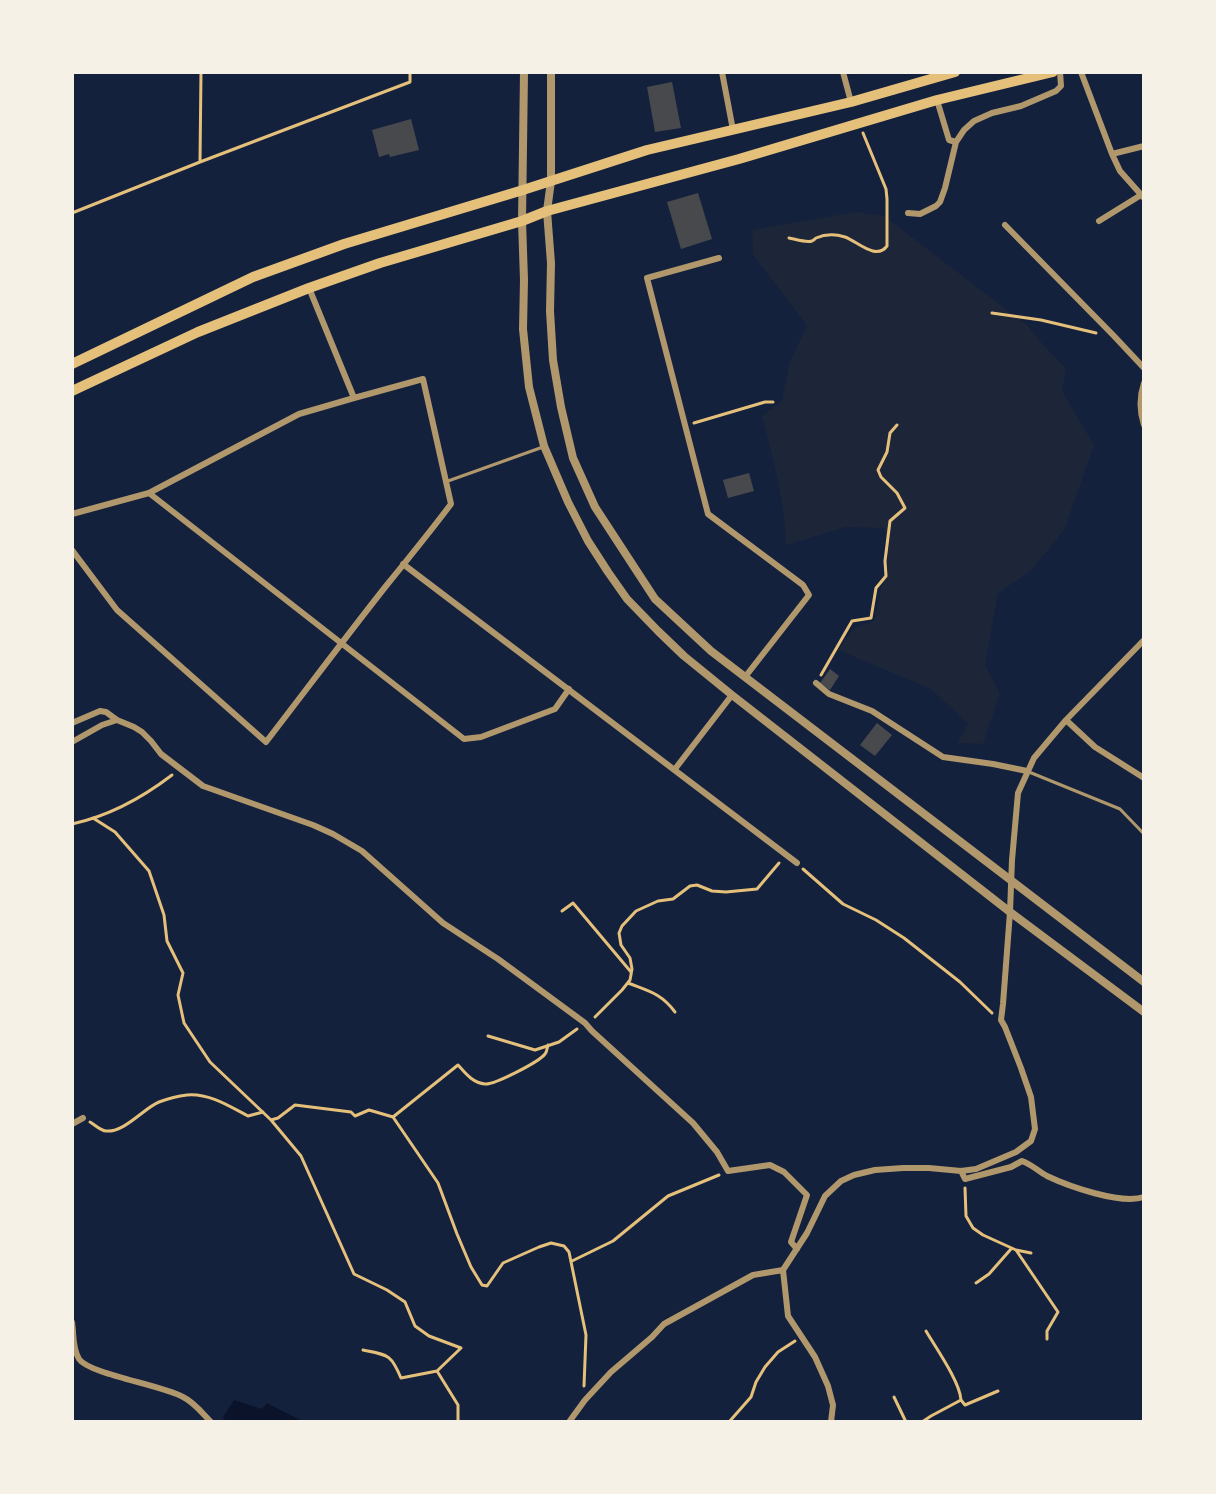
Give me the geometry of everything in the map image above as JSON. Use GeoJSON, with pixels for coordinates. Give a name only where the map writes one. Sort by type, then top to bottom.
{"type":"FeatureCollection","features":[{"type":"Feature","properties":{"kind":"highway"},"geometry":{"type":"LineString","coordinates":[[72,364],[253,277],[344,244],[647,150],[851,102],[955,72]]}},
{"type":"Feature","properties":{"kind":"highway"},"geometry":{"type":"LineString","coordinates":[[72,391],[198,332],[380,263],[522,221],[547,211],[739,159],[937,100],[1053,72]]}},
{"type":"Feature","properties":{"kind":"street"},"geometry":{"type":"LineString","coordinates":[[524,72],[523,329],[529,387],[544,446],[588,541],[627,599],[684,656],[1010,912],[1144,1012]]}},
{"type":"Feature","properties":{"kind":"street"},"geometry":{"type":"LineString","coordinates":[[551,72],[551,181],[547,211],[551,264],[550,311],[553,360],[573,458],[595,507],[656,599],[711,651],[1144,982]]}},
{"type":"Feature","properties":{"kind":"street"},"geometry":{"type":"LineString","coordinates":[[722,72],[733,130]]}},
{"type":"Feature","properties":{"kind":"street"},"geometry":{"type":"LineString","coordinates":[[843,72],[851,102]]}},
{"type":"Feature","properties":{"kind":"street"},"geometry":{"type":"LineString","coordinates":[[908,213],[920,214],[940,202],[956,142],[964,130],[983,116],[1021,106],[1056,91],[1061,86],[1060,72]]}},
{"type":"Feature","properties":{"kind":"street"},"geometry":{"type":"LineString","coordinates":[[1081,72],[1120,171],[1142,196],[1099,221]]}},
{"type":"Feature","properties":{"kind":"street"},"geometry":{"type":"LineString","coordinates":[[937,100],[949,140],[956,142]]}},
{"type":"Feature","properties":{"kind":"street"},"geometry":{"type":"LineString","coordinates":[[1112,154],[1144,146]]}},
{"type":"Feature","properties":{"kind":"street"},"geometry":{"type":"LineString","coordinates":[[1005,225],[1144,368]]}},
{"type":"Feature","properties":{"kind":"street"},"geometry":{"type":"LineString","coordinates":[[719,258],[647,278],[708,514],[803,585],[809,596],[745,677]]}},
{"type":"Feature","properties":{"kind":"street"},"geometry":{"type":"LineString","coordinates":[[309,288],[354,398]]}},
{"type":"Feature","properties":{"kind":"street"},"geometry":{"type":"LineString","coordinates":[[72,514],[149,493],[299,414],[423,379],[451,504],[266,742],[117,610],[72,550]]}},
{"type":"Feature","properties":{"kind":"street"},"geometry":{"type":"LineString","coordinates":[[1144,383],[1140,399],[1140,411],[1144,425]]}},
{"type":"Feature","properties":{"kind":"street"},"geometry":{"type":"LineString","coordinates":[[149,493],[464,739],[481,737],[555,709],[569,689]]}},
{"type":"Feature","properties":{"kind":"street"},"geometry":{"type":"LineString","coordinates":[[403,564],[797,863]]}},
{"type":"Feature","properties":{"kind":"street"},"geometry":{"type":"LineString","coordinates":[[831,1422],[833,1405],[828,1386],[815,1357],[788,1316],[783,1269],[807,1233],[825,1196],[841,1181],[875,1170],[929,1168],[961,1171],[976,1169],[1016,1152],[1031,1142],[1035,1129],[1028,1088],[1001,1020],[1018,793],[1034,758],[1066,720],[1142,645]]}},
{"type":"Feature","properties":{"kind":"street"},"geometry":{"type":"LineString","coordinates":[[816,683],[829,694],[872,711],[943,757],[1027,771]]}},
{"type":"Feature","properties":{"kind":"street"},"geometry":{"type":"LineString","coordinates":[[675,769],[732,695]]}},
{"type":"Feature","properties":{"kind":"street"},"geometry":{"type":"LineString","coordinates":[[72,723],[99,711],[106,712],[142,732],[161,754],[194,780],[214,791],[313,825],[362,851],[443,923],[498,958],[585,1023],[693,1123],[717,1152],[728,1171],[770,1165],[784,1172],[807,1195],[791,1242],[797,1249]]}},
{"type":"Feature","properties":{"kind":"street"},"geometry":{"type":"LineString","coordinates":[[72,742],[102,725],[117,720]]}},
{"type":"Feature","properties":{"kind":"street"},"geometry":{"type":"LineString","coordinates":[[1066,720],[1095,747],[1144,778]]}},
{"type":"Feature","properties":{"kind":"street"},"geometry":{"type":"LineString","coordinates":[[72,1125],[83,1118]]}},
{"type":"Feature","properties":{"kind":"street"},"geometry":{"type":"LineString","coordinates":[[961,1171],[965,1179],[1011,1167],[1022,1161],[1045,1175],[1076,1188],[1114,1198],[1144,1197]]}},
{"type":"Feature","properties":{"kind":"street"},"geometry":{"type":"LineString","coordinates":[[569,1422],[585,1400],[611,1372],[652,1337],[664,1323],[753,1275],[783,1269]]}},
{"type":"Feature","properties":{"kind":"street"},"geometry":{"type":"LineString","coordinates":[[72,1322],[75,1349],[79,1360],[90,1368],[162,1388],[185,1397],[211,1422]]}},
{"type":"Feature","properties":{"kind":"lane"},"geometry":{"type":"LineString","coordinates":[[446,481],[544,446]]}},
{"type":"Feature","properties":{"kind":"lane"},"geometry":{"type":"LineString","coordinates":[[1027,771],[1120,809],[1144,834]]}},
{"type":"Feature","properties":{"kind":"path"},"geometry":{"type":"LineString","coordinates":[[200,162],[201,72]]}},
{"type":"Feature","properties":{"kind":"path"},"geometry":{"type":"LineString","coordinates":[[72,213],[410,82],[410,72]]}},
{"type":"Feature","properties":{"kind":"path"},"geometry":{"type":"LineString","coordinates":[[789,238],[812,241],[822,236],[842,236],[878,253],[887,246],[886,189],[858,123]]}},
{"type":"Feature","properties":{"kind":"path"},"geometry":{"type":"LineString","coordinates":[[992,313],[1041,320],[1103,335],[1111,332]]}},
{"type":"Feature","properties":{"kind":"path"},"geometry":{"type":"LineString","coordinates":[[685,425],[765,402],[773,402]]}},
{"type":"Feature","properties":{"kind":"path"},"geometry":{"type":"LineString","coordinates":[[816,683],[852,621],[871,618],[876,588],[886,576],[885,561],[890,521],[905,508],[897,493],[881,477],[878,470],[887,452],[890,433],[897,425]]}},
{"type":"Feature","properties":{"kind":"path"},"geometry":{"type":"LineString","coordinates":[[72,824],[107,813],[148,793],[180,769]]}},
{"type":"Feature","properties":{"kind":"path"},"geometry":{"type":"LineString","coordinates":[[93,818],[115,832],[149,872],[164,915],[167,941],[183,973],[178,994],[184,1023],[210,1062],[271,1120],[301,1156],[354,1274],[387,1290],[405,1302],[415,1326],[429,1336],[461,1348],[437,1371],[402,1378],[394,1361],[385,1354],[363,1350]]}},
{"type":"Feature","properties":{"kind":"path"},"geometry":{"type":"LineString","coordinates":[[488,1035],[535,1050],[559,1042],[591,1021],[630,980],[632,972],[630,958],[621,945],[619,933],[636,910],[658,901],[673,899],[690,886],[697,885],[712,891],[726,892],[757,889],[786,855]]}},
{"type":"Feature","properties":{"kind":"path"},"geometry":{"type":"LineString","coordinates":[[797,863],[843,904],[876,920],[904,938],[960,982],[1001,1020]]}},
{"type":"Feature","properties":{"kind":"path"},"geometry":{"type":"LineString","coordinates":[[562,911],[573,903],[632,972]]}},
{"type":"Feature","properties":{"kind":"path"},"geometry":{"type":"LineString","coordinates":[[628,983],[658,995],[675,1011]]}},
{"type":"Feature","properties":{"kind":"path"},"geometry":{"type":"LineString","coordinates":[[393,1117],[458,1065],[474,1081],[488,1084],[539,1059],[546,1053],[548,1045]]}},
{"type":"Feature","properties":{"kind":"path"},"geometry":{"type":"LineString","coordinates":[[83,1118],[105,1131],[114,1130],[131,1122],[158,1102],[188,1095],[220,1101],[248,1116],[263,1112]]}},
{"type":"Feature","properties":{"kind":"path"},"geometry":{"type":"LineString","coordinates":[[271,1120],[295,1106],[351,1112],[355,1116],[369,1110],[393,1117],[438,1184],[471,1267],[482,1285],[487,1286],[503,1263],[539,1246],[551,1243],[564,1246],[572,1261],[586,1335],[583,1397],[585,1400]]}},
{"type":"Feature","properties":{"kind":"path"},"geometry":{"type":"LineString","coordinates":[[572,1261],[613,1241],[668,1196],[728,1171]]}},
{"type":"Feature","properties":{"kind":"path"},"geometry":{"type":"LineString","coordinates":[[965,1179],[966,1216],[973,1228],[1014,1249],[1031,1253]]}},
{"type":"Feature","properties":{"kind":"path"},"geometry":{"type":"LineString","coordinates":[[976,1283],[1014,1249]]}},
{"type":"Feature","properties":{"kind":"path"},"geometry":{"type":"LineString","coordinates":[[1014,1249],[1058,1312],[1047,1331],[1047,1339]]}},
{"type":"Feature","properties":{"kind":"path"},"geometry":{"type":"LineString","coordinates":[[926,1331],[947,1366],[965,1405],[998,1391]]}},
{"type":"Feature","properties":{"kind":"path"},"geometry":{"type":"LineString","coordinates":[[729,1422],[751,1397],[756,1382],[765,1367],[778,1352],[801,1337]]}},
{"type":"Feature","properties":{"kind":"path"},"geometry":{"type":"LineString","coordinates":[[437,1371],[458,1405],[458,1422]]}},
{"type":"Feature","properties":{"kind":"path"},"geometry":{"type":"LineString","coordinates":[[894,1397],[906,1422]]}},
{"type":"Feature","properties":{"kind":"path"},"geometry":{"type":"LineString","coordinates":[[922,1422],[961,1400]]}},
{"type":"Feature","properties":{"kind":"shaded area"},"geometry":{"type":"Polygon","coordinates":[[[856,212],[884,216],[1028,326],[1066,369],[1062,391],[1094,445],[1065,528],[1032,570],[998,593],[985,665],[1000,693],[983,744],[957,743],[968,724],[931,689],[838,650],[854,628],[874,621],[888,557],[885,528],[846,527],[786,545],[781,496],[762,416],[782,401],[789,364],[807,325],[753,255],[752,230],[856,212]]]}},
{"type":"Feature","properties":{"kind":"shaded area"},"geometry":{"type":"Polygon","coordinates":[[[234,1400],[262,1409],[267,1403],[304,1422],[227,1422],[223,1417],[234,1400]]]}},
{"type":"Feature","properties":{"kind":"building"},"geometry":{"type":"Polygon","coordinates":[[[672,82],[681,128],[655,132],[647,87],[672,82]]]}},
{"type":"Feature","properties":{"kind":"building"},"geometry":{"type":"Polygon","coordinates":[[[411,119],[419,150],[390,157],[389,154],[379,157],[372,130],[411,119]]]}},
{"type":"Feature","properties":{"kind":"building"},"geometry":{"type":"Polygon","coordinates":[[[698,193],[712,239],[681,249],[667,202],[698,193]]]}},
{"type":"Feature","properties":{"kind":"building"},"geometry":{"type":"Polygon","coordinates":[[[749,473],[754,491],[728,498],[723,480],[749,473]]]}},
{"type":"Feature","properties":{"kind":"building"},"geometry":{"type":"Polygon","coordinates":[[[830,669],[839,676],[830,690],[820,683],[830,669]]]}},
{"type":"Feature","properties":{"kind":"building"},"geometry":{"type":"Polygon","coordinates":[[[877,723],[892,735],[875,756],[860,745],[877,723]]]}}]}
